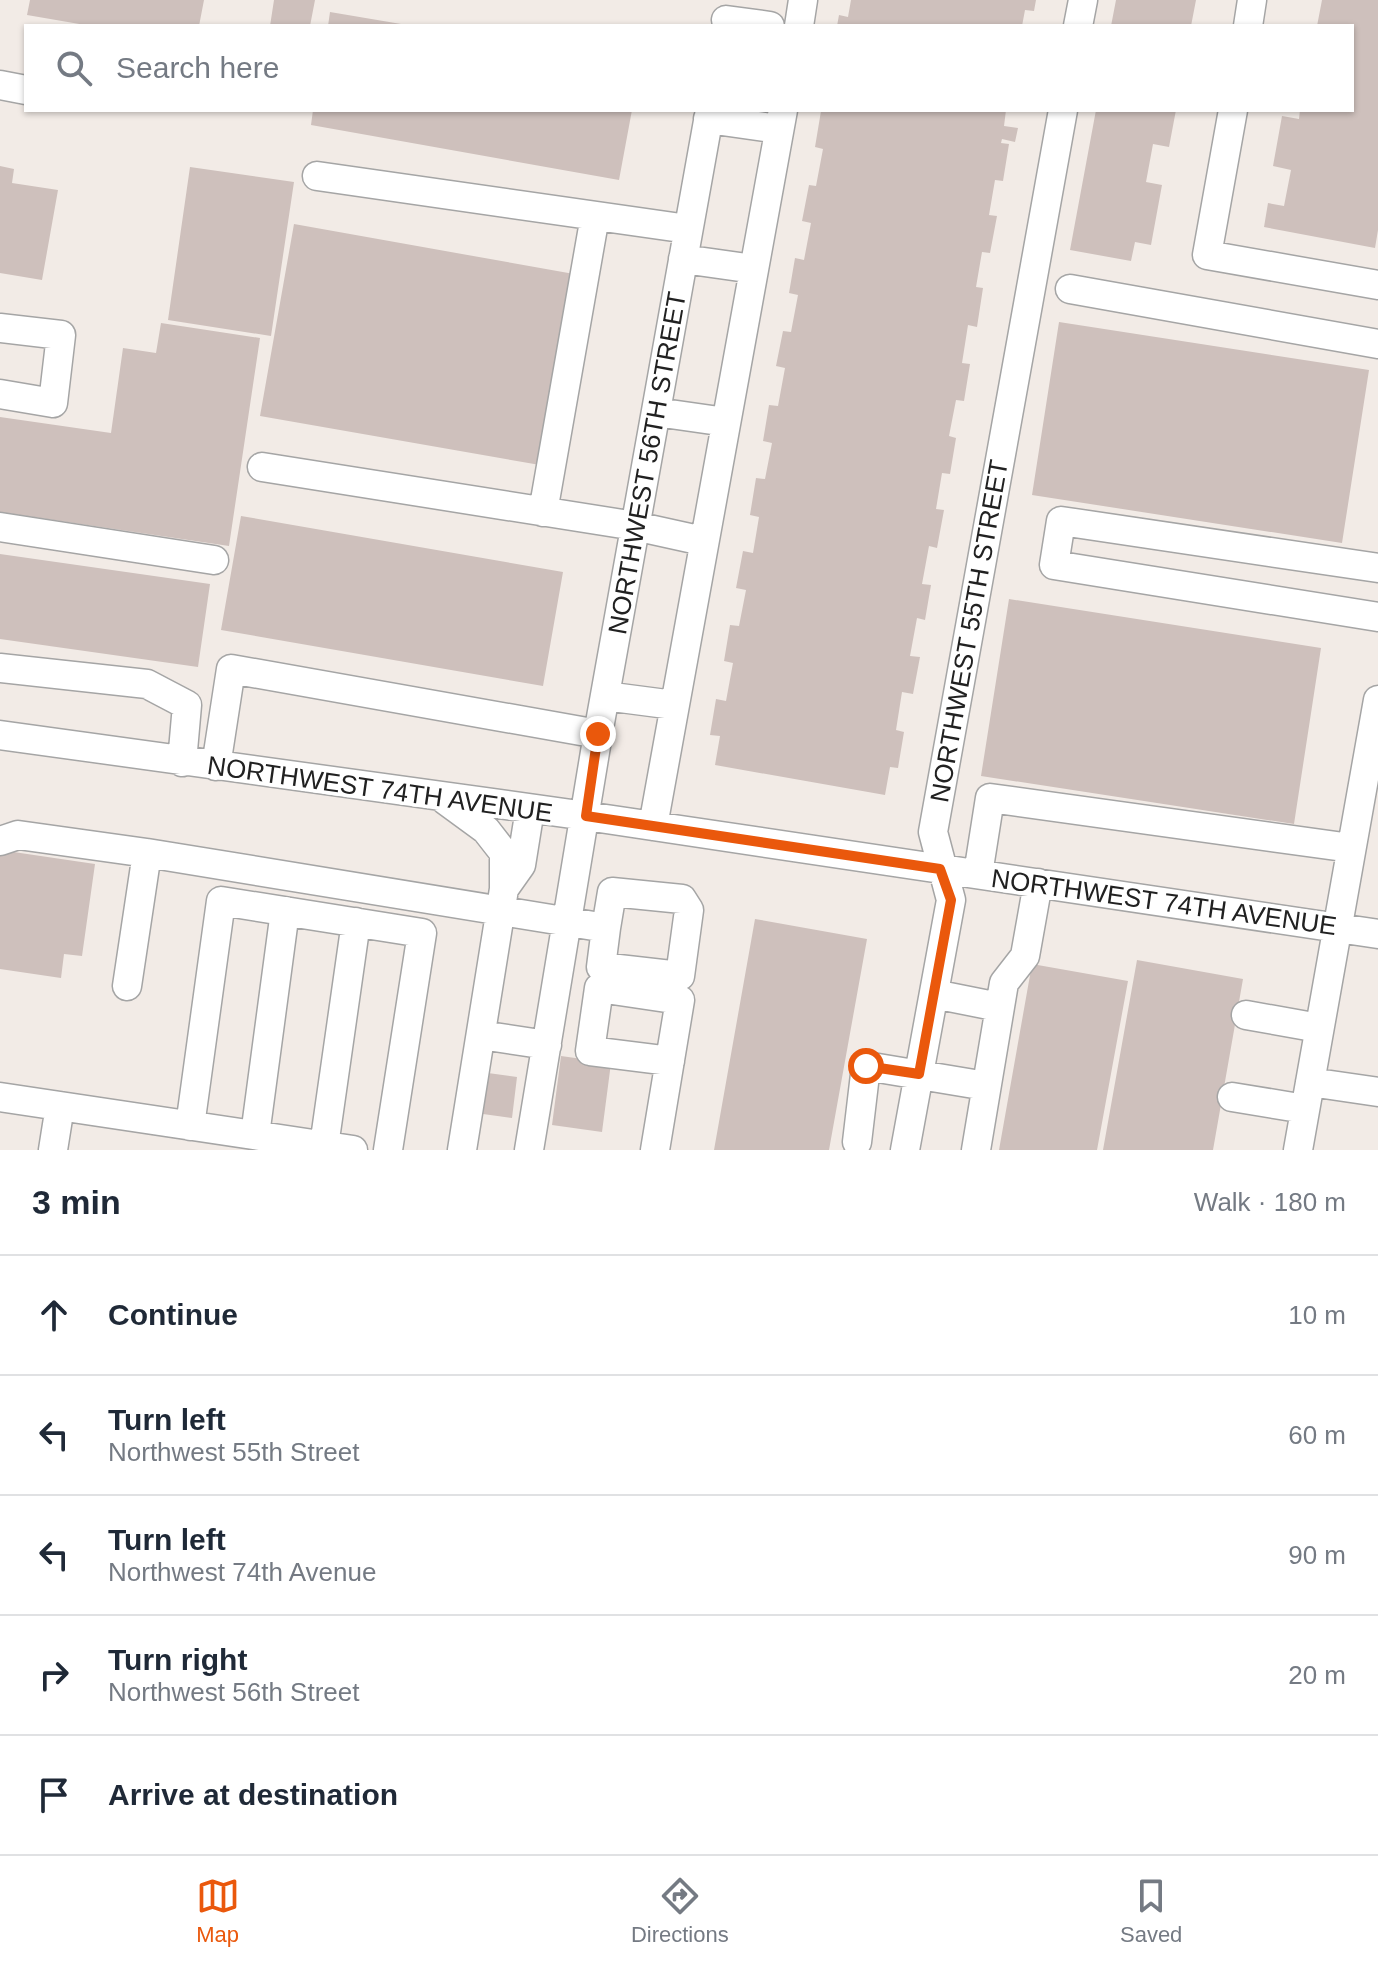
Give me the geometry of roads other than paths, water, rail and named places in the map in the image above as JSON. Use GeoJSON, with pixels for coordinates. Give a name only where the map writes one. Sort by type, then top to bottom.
{"type":"FeatureCollection","features":[{"type":"Feature","properties":{"kind":"street"},"geometry":{"type":"LineString","coordinates":[[799,24],[803,0]]}},
{"type":"Feature","properties":{"kind":"street"},"geometry":{"type":"LineString","coordinates":[[1078,24],[1083,0]]}},
{"type":"Feature","properties":{"kind":"street"},"geometry":{"type":"LineString","coordinates":[[1248,24],[1252,0]]}},
{"type":"Feature","properties":{"kind":"street"},"geometry":{"type":"LineString","coordinates":[[727,15],[762,24]]}},
{"type":"Feature","properties":{"kind":"street"},"geometry":{"type":"LineString","coordinates":[[0,85],[24,90]]}},
{"type":"Feature","properties":{"kind":"street","name":"NORTHWEST 55TH STREET"},"geometry":{"type":"LineString","coordinates":[[905,1150],[951,900],[940,869],[933,832],[1063,112]]}},
{"type":"Feature","properties":{"kind":"street"},"geometry":{"type":"LineString","coordinates":[[1233,112],[1207,255],[1378,285]]}},
{"type":"Feature","properties":{"kind":"street"},"geometry":{"type":"LineString","coordinates":[[653,826],[781,120],[709,114]]}},
{"type":"Feature","properties":{"kind":"street","name":"NORTHWEST 56TH STREET"},"geometry":{"type":"LineString","coordinates":[[529,1150],[598,734],[709,114]]}},
{"type":"Feature","properties":{"kind":"street"},"geometry":{"type":"LineString","coordinates":[[317,176],[688,229]]}},
{"type":"Feature","properties":{"kind":"street"},"geometry":{"type":"LineString","coordinates":[[543,512],[595,216]]}},
{"type":"Feature","properties":{"kind":"street"},"geometry":{"type":"LineString","coordinates":[[683,259],[754,269]]}},
{"type":"Feature","properties":{"kind":"street"},"geometry":{"type":"LineString","coordinates":[[1070,289],[1378,344]]}},
{"type":"Feature","properties":{"kind":"street"},"geometry":{"type":"LineString","coordinates":[[0,328],[61,335],[53,403],[0,394]]}},
{"type":"Feature","properties":{"kind":"street"},"geometry":{"type":"LineString","coordinates":[[656,412],[726,422]]}},
{"type":"Feature","properties":{"kind":"street"},"geometry":{"type":"LineString","coordinates":[[262,467],[635,526],[703,541]]}},
{"type":"Feature","properties":{"kind":"street"},"geometry":{"type":"LineString","coordinates":[[1378,568],[1061,521],[1054,565],[1378,617]]}},
{"type":"Feature","properties":{"kind":"street"},"geometry":{"type":"LineString","coordinates":[[0,527],[214,560]]}},
{"type":"Feature","properties":{"kind":"street"},"geometry":{"type":"LineString","coordinates":[[0,668],[147,684],[187,705],[182,762]]}},
{"type":"Feature","properties":{"kind":"street"},"geometry":{"type":"LineString","coordinates":[[216,766],[231,669],[598,734]]}},
{"type":"Feature","properties":{"kind":"street"},"geometry":{"type":"LineString","coordinates":[[605,696],[674,705]]}},
{"type":"Feature","properties":{"kind":"street"},"geometry":{"type":"LineString","coordinates":[[1298,1150],[1336,928],[1374,738],[1378,700]]}},
{"type":"Feature","properties":{"kind":"street","name":"NORTHWEST 74TH AVENUE"},"geometry":{"type":"LineString","coordinates":[[0,735],[586,816],[1378,934]]}},
{"type":"Feature","properties":{"kind":"street"},"geometry":{"type":"LineString","coordinates":[[441,797],[486,830],[504,853],[502,900],[462,1150]]}},
{"type":"Feature","properties":{"kind":"street"},"geometry":{"type":"LineString","coordinates":[[978,874],[990,798],[1351,848]]}},
{"type":"Feature","properties":{"kind":"street"},"geometry":{"type":"LineString","coordinates":[[502,900],[521,865],[530,809]]}},
{"type":"Feature","properties":{"kind":"street"},"geometry":{"type":"LineString","coordinates":[[0,841],[18,835],[502,900],[606,928]]}},
{"type":"Feature","properties":{"kind":"street"},"geometry":{"type":"LineString","coordinates":[[127,986],[147,853]]}},
{"type":"Feature","properties":{"kind":"street"},"geometry":{"type":"LineString","coordinates":[[976,1150],[1004,983],[1025,956],[1038,883]]}},
{"type":"Feature","properties":{"kind":"street"},"geometry":{"type":"LineString","coordinates":[[190,1126],[221,901],[422,933],[388,1150]]}},
{"type":"Feature","properties":{"kind":"street"},"geometry":{"type":"LineString","coordinates":[[255,1135],[285,911]]}},
{"type":"Feature","properties":{"kind":"street"},"geometry":{"type":"LineString","coordinates":[[324,1146],[356,922]]}},
{"type":"Feature","properties":{"kind":"street"},"geometry":{"type":"LineString","coordinates":[[934,994],[999,1007]]}},
{"type":"Feature","properties":{"kind":"street"},"geometry":{"type":"LineString","coordinates":[[1246,1015],[1319,1028]]}},
{"type":"Feature","properties":{"kind":"street"},"geometry":{"type":"LineString","coordinates":[[481,1035],[547,1045]]}},
{"type":"Feature","properties":{"kind":"street"},"geometry":{"type":"LineString","coordinates":[[655,1150],[670,1061]]}},
{"type":"Feature","properties":{"kind":"street"},"geometry":{"type":"LineString","coordinates":[[857,1142],[866,1066],[986,1086]]}},
{"type":"Feature","properties":{"kind":"street"},"geometry":{"type":"LineString","coordinates":[[1232,1097],[1378,1092]]}},
{"type":"Feature","properties":{"kind":"street"},"geometry":{"type":"LineString","coordinates":[[0,1097],[353,1150]]}},
{"type":"Feature","properties":{"kind":"street"},"geometry":{"type":"LineString","coordinates":[[53,1150],[60,1106]]}}]}
